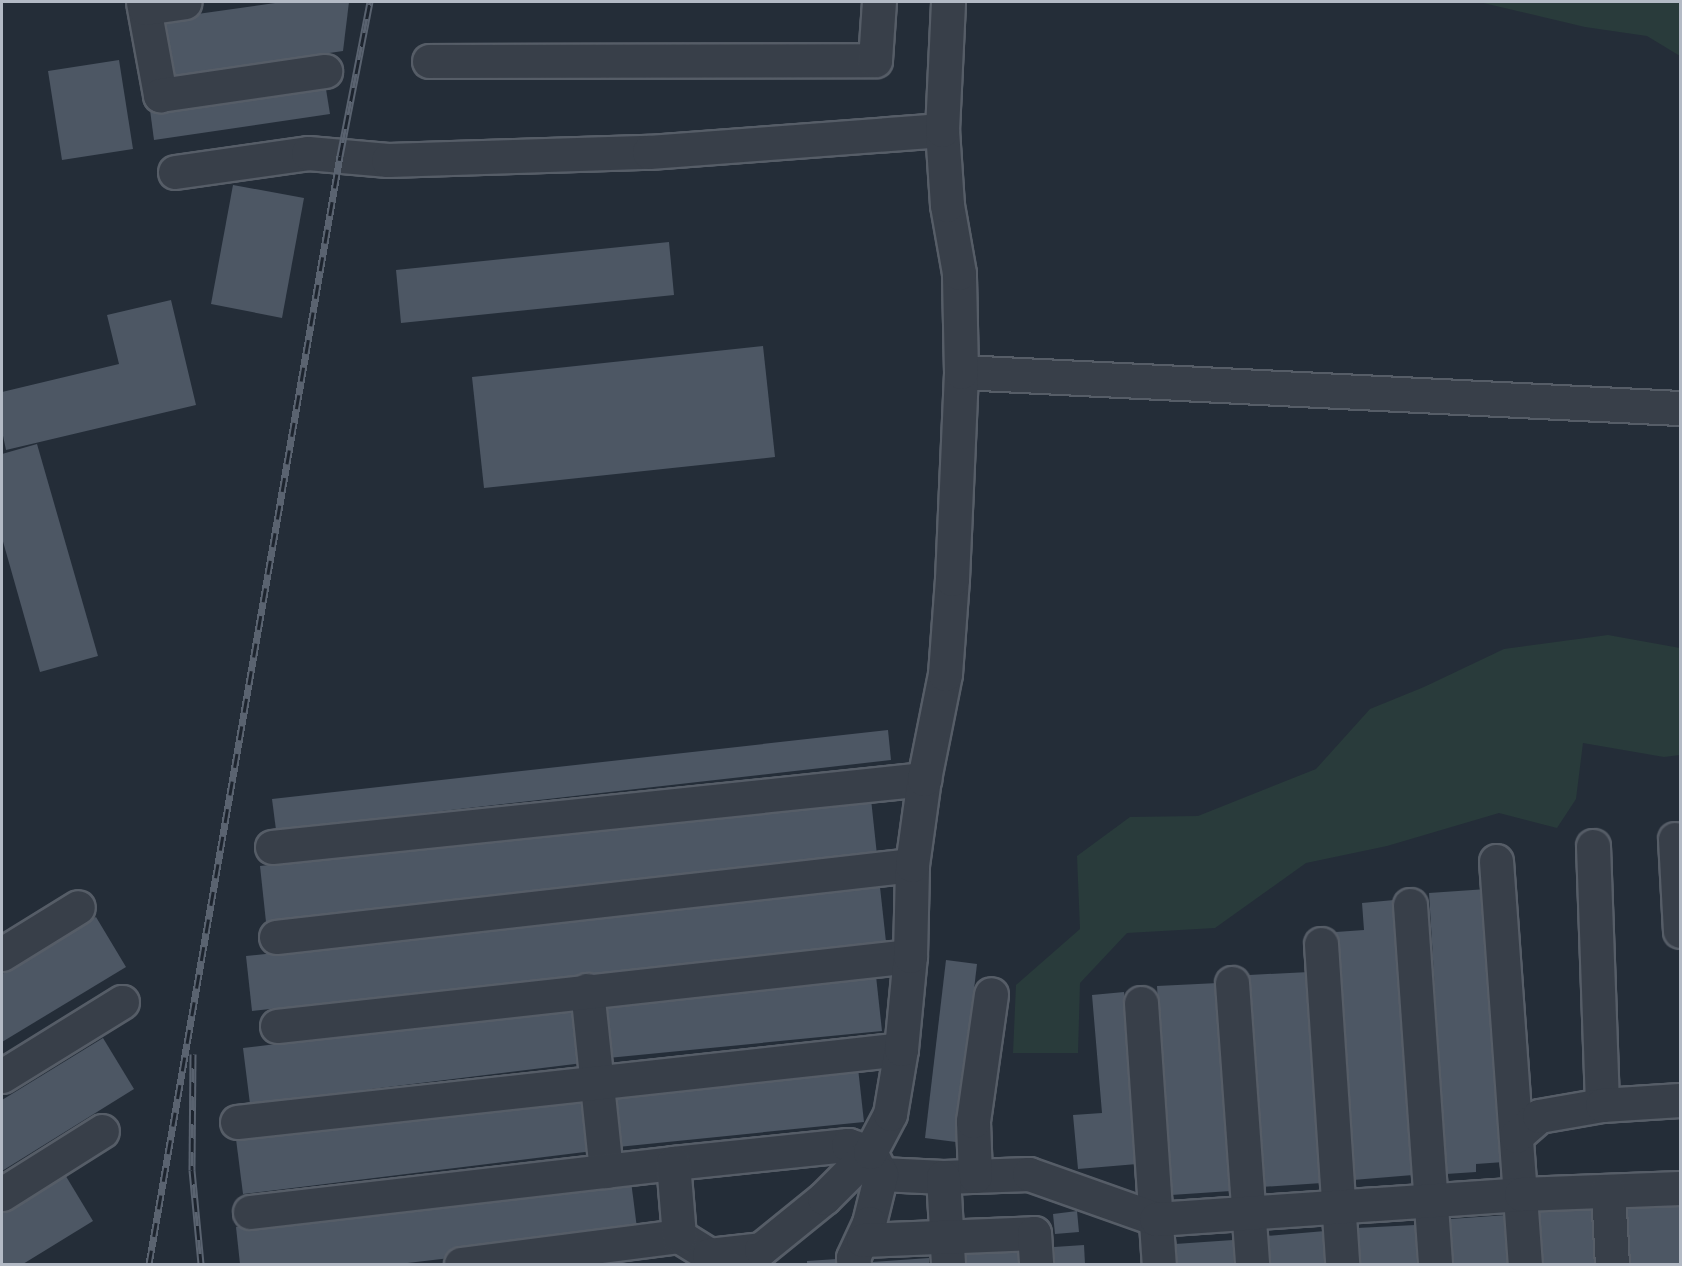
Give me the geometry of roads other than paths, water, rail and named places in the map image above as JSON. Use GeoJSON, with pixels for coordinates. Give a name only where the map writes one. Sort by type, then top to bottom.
{"type":"FeatureCollection","features":[{"type":"Feature","properties":{"kind":"street"},"geometry":{"type":"LineString","coordinates":[[185,2],[144,5],[160,95],[325,71]]}},
{"type":"Feature","properties":{"kind":"street"},"geometry":{"type":"LineString","coordinates":[[429,61],[875,60],[879,2]]}},
{"type":"Feature","properties":{"kind":"street"},"geometry":{"type":"LineString","coordinates":[[948,2],[942,130],[947,205],[959,273],[961,372],[952,579],[945,674],[924,779],[912,865],[910,956],[901,1049],[890,1114],[875,1163],[858,1252],[947,1251],[1034,1233],[1036,1264]]}},
{"type":"Feature","properties":{"kind":"street"},"geometry":{"type":"LineString","coordinates":[[175,172],[308,153],[388,160],[637,152],[942,130]]}},
{"type":"Feature","properties":{"kind":"street"},"geometry":{"type":"LineString","coordinates":[[961,372],[1680,408]]}},
{"type":"Feature","properties":{"kind":"street"},"geometry":{"type":"LineString","coordinates":[[272,847],[924,779]]}},
{"type":"Feature","properties":{"kind":"street"},"geometry":{"type":"LineString","coordinates":[[1675,839],[1680,931]]}},
{"type":"Feature","properties":{"kind":"street"},"geometry":{"type":"LineString","coordinates":[[1593,846],[1602,1105]]}},
{"type":"Feature","properties":{"kind":"street"},"geometry":{"type":"LineString","coordinates":[[1496,861],[1525,1264]]}},
{"type":"Feature","properties":{"kind":"street"},"geometry":{"type":"LineString","coordinates":[[276,937],[912,865]]}},
{"type":"Feature","properties":{"kind":"street"},"geometry":{"type":"LineString","coordinates":[[1410,905],[1435,1264]]}},
{"type":"Feature","properties":{"kind":"street"},"geometry":{"type":"LineString","coordinates":[[2,954],[78,907]]}},
{"type":"Feature","properties":{"kind":"street"},"geometry":{"type":"LineString","coordinates":[[1321,944],[1342,1264]]}},
{"type":"Feature","properties":{"kind":"street"},"geometry":{"type":"LineString","coordinates":[[277,1026],[910,956]]}},
{"type":"Feature","properties":{"kind":"street"},"geometry":{"type":"LineString","coordinates":[[1232,983],[1252,1264]]}},
{"type":"Feature","properties":{"kind":"street"},"geometry":{"type":"LineString","coordinates":[[587,990],[606,1171]]}},
{"type":"Feature","properties":{"kind":"street"},"geometry":{"type":"LineString","coordinates":[[975,1176],[973,1121],[991,994]]}},
{"type":"Feature","properties":{"kind":"street"},"geometry":{"type":"LineString","coordinates":[[2,1076],[122,1002]]}},
{"type":"Feature","properties":{"kind":"street"},"geometry":{"type":"LineString","coordinates":[[1140,1003],[1159,1264]]}},
{"type":"Feature","properties":{"kind":"street"},"geometry":{"type":"LineString","coordinates":[[237,1122],[901,1049]]}},
{"type":"Feature","properties":{"kind":"street"},"geometry":{"type":"LineString","coordinates":[[1516,1136],[1539,1116],[1602,1105],[1680,1100]]}},
{"type":"Feature","properties":{"kind":"street"},"geometry":{"type":"LineString","coordinates":[[2,1194],[102,1131]]}},
{"type":"Feature","properties":{"kind":"street"},"geometry":{"type":"LineString","coordinates":[[250,1212],[673,1163],[848,1146],[875,1163],[943,1177],[1029,1174],[1156,1219],[1521,1194],[1680,1188]]}},
{"type":"Feature","properties":{"kind":"street"},"geometry":{"type":"LineString","coordinates":[[673,1163],[679,1236]]}},
{"type":"Feature","properties":{"kind":"street"},"geometry":{"type":"LineString","coordinates":[[461,1264],[679,1236],[709,1255],[761,1248],[824,1197],[875,1163]]}},
{"type":"Feature","properties":{"kind":"street"},"geometry":{"type":"LineString","coordinates":[[943,1177],[947,1251]]}},
{"type":"Feature","properties":{"kind":"street"},"geometry":{"type":"LineString","coordinates":[[1608,1191],[1612,1264]]}},
{"type":"Feature","properties":{"kind":"railway"},"geometry":{"type":"LineString","coordinates":[[149,1264],[340,156],[370,2]]}},
{"type":"Feature","properties":{"kind":"railway"},"geometry":{"type":"LineString","coordinates":[[193,1054],[192,1170],[201,1264]]}}]}
